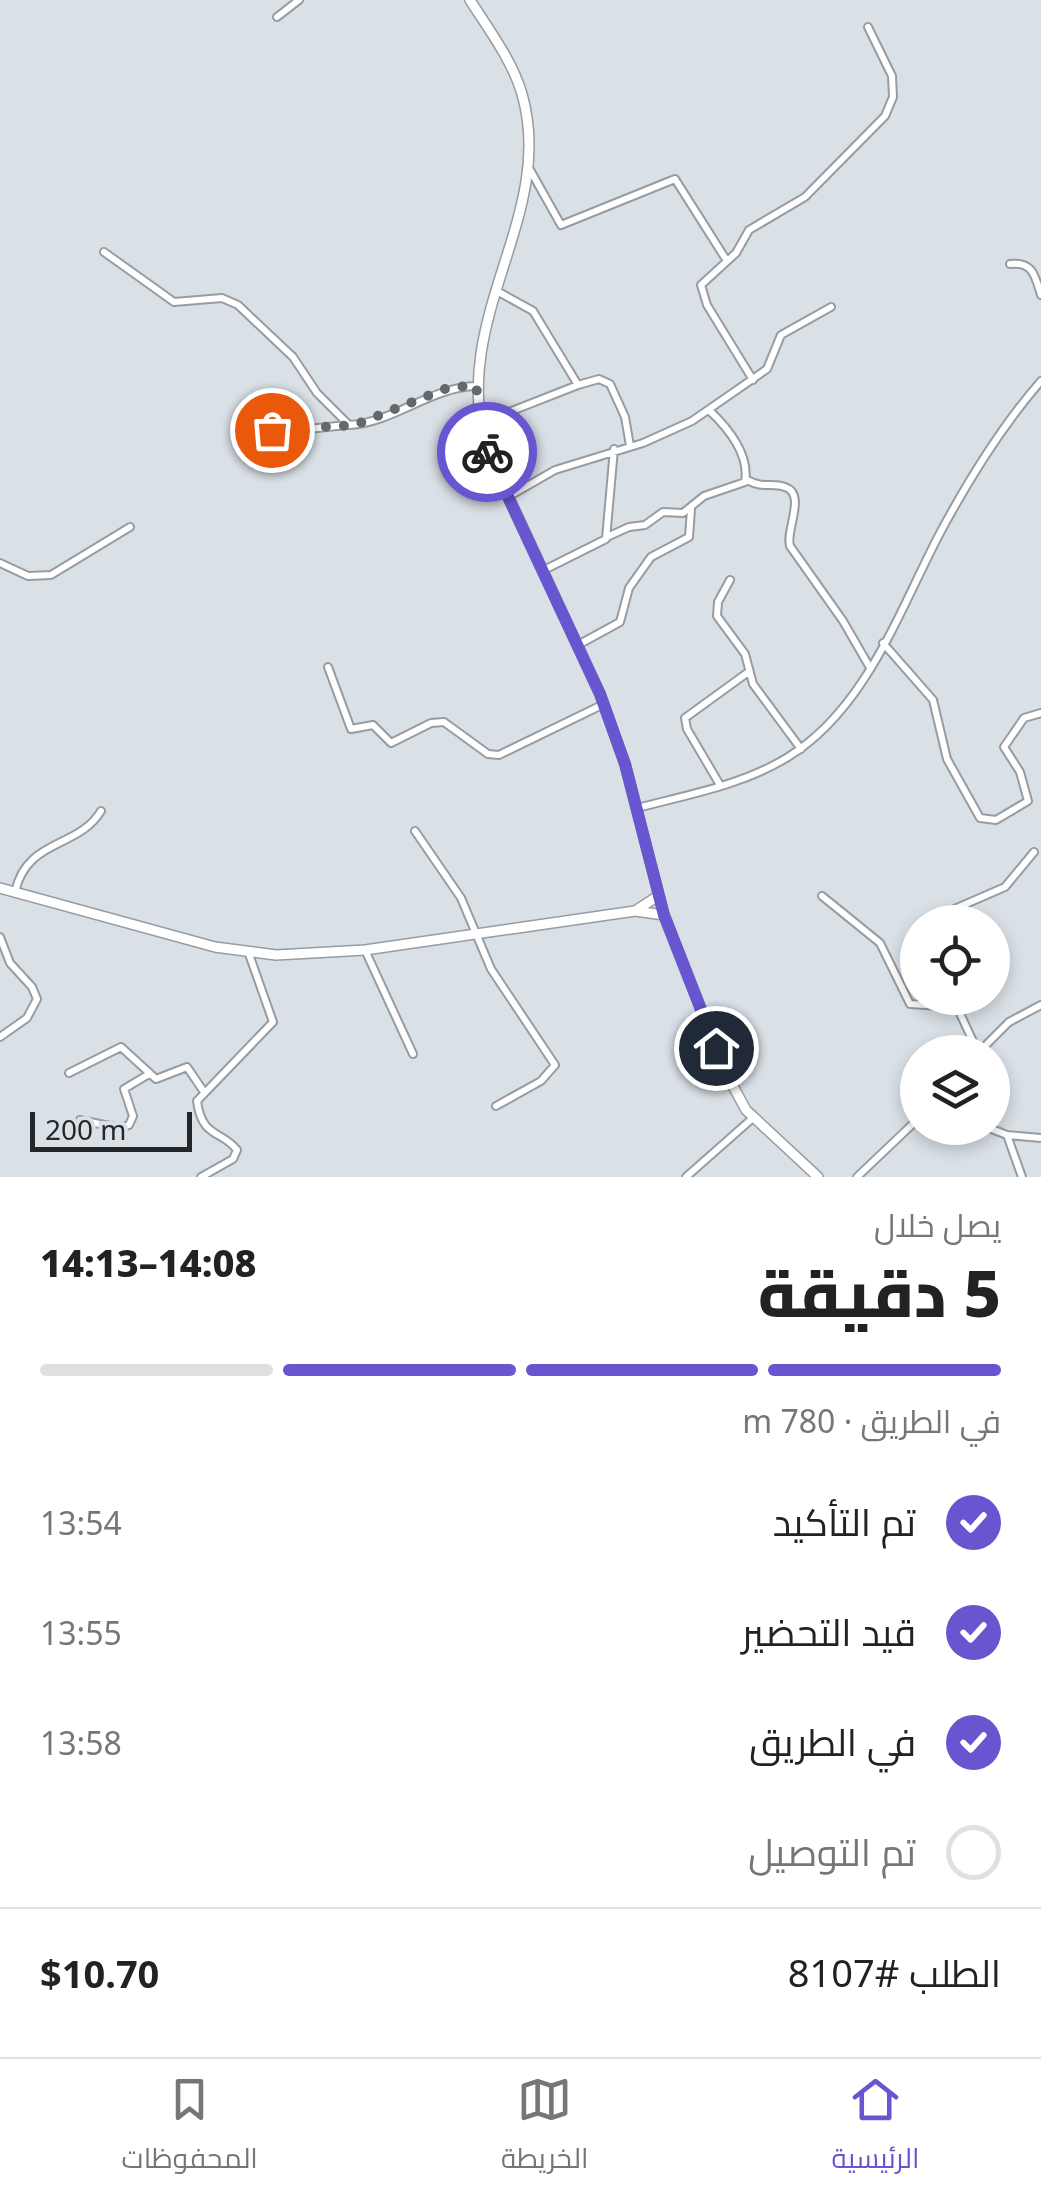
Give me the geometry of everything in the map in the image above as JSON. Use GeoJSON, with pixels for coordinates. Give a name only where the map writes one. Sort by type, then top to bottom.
{"type":"FeatureCollection","features":[{"type":"Feature","properties":{"kind":"street"},"geometry":{"type":"LineString","coordinates":[[277,17],[299,0]]}},
{"type":"Feature","properties":{"kind":"street"},"geometry":{"type":"LineString","coordinates":[[470,0],[518,81],[527,114],[528,168],[480,342],[476,386],[480,423],[507,498],[604,704],[637,808],[664,915],[727,1076],[740,1102],[806,1161],[818,1177]]}},
{"type":"Feature","properties":{"kind":"street"},"geometry":{"type":"LineString","coordinates":[[753,380],[701,290],[705,279],[727,261],[754,225],[805,197],[890,109],[892,76],[868,27]]}},
{"type":"Feature","properties":{"kind":"street"},"geometry":{"type":"LineString","coordinates":[[528,168],[560,225],[674,179],[727,261]]}},
{"type":"Feature","properties":{"kind":"street"},"geometry":{"type":"LineString","coordinates":[[104,252],[174,302],[222,298],[238,305],[293,358],[317,394],[349,425]]}},
{"type":"Feature","properties":{"kind":"street"},"geometry":{"type":"LineString","coordinates":[[1010,264],[1032,268],[1041,295]]}},
{"type":"Feature","properties":{"kind":"street"},"geometry":{"type":"LineString","coordinates":[[496,290],[533,311],[578,385]]}},
{"type":"Feature","properties":{"kind":"street"},"geometry":{"type":"LineString","coordinates":[[507,498],[555,470],[664,434],[709,410],[753,380],[774,360],[781,334],[831,308]]}},
{"type":"Feature","properties":{"kind":"street"},"geometry":{"type":"LineString","coordinates":[[480,423],[599,379],[610,384],[624,417],[630,446]]}},
{"type":"Feature","properties":{"kind":"street"},"geometry":{"type":"LineString","coordinates":[[637,808],[766,770],[801,749],[839,713],[884,643],[974,473],[1041,381]]}},
{"type":"Feature","properties":{"kind":"street"},"geometry":{"type":"LineString","coordinates":[[244,420],[279,432],[349,425],[413,405],[450,387],[476,386]]}},
{"type":"Feature","properties":{"kind":"street"},"geometry":{"type":"LineString","coordinates":[[709,410],[736,441],[746,480]]}},
{"type":"Feature","properties":{"kind":"street"},"geometry":{"type":"LineString","coordinates":[[607,537],[614,449]]}},
{"type":"Feature","properties":{"kind":"street"},"geometry":{"type":"LineString","coordinates":[[544,570],[629,527],[645,525],[660,513],[678,514],[704,496],[746,480],[761,487],[784,486],[792,492],[796,503],[788,532],[790,546],[870,667]]}},
{"type":"Feature","properties":{"kind":"street"},"geometry":{"type":"LineString","coordinates":[[578,645],[620,622],[629,588],[651,558],[689,536],[691,508]]}},
{"type":"Feature","properties":{"kind":"street"},"geometry":{"type":"LineString","coordinates":[[0,563],[28,576],[51,575],[130,527]]}},
{"type":"Feature","properties":{"kind":"street"},"geometry":{"type":"LineString","coordinates":[[730,580],[716,614],[745,654],[748,674],[801,749]]}},
{"type":"Feature","properties":{"kind":"street"},"geometry":{"type":"LineString","coordinates":[[884,643],[933,700],[947,759],[980,818],[996,820],[1028,801],[1020,772],[1004,747],[1024,718],[1041,713]]}},
{"type":"Feature","properties":{"kind":"street"},"geometry":{"type":"LineString","coordinates":[[328,668],[350,727],[354,731],[374,726],[393,744],[432,723],[444,722],[488,754],[499,755],[604,704]]}},
{"type":"Feature","properties":{"kind":"street"},"geometry":{"type":"LineString","coordinates":[[720,785],[687,729],[685,718],[748,674]]}},
{"type":"Feature","properties":{"kind":"street"},"geometry":{"type":"LineString","coordinates":[[15,892],[28,862],[92,822],[101,811]]}},
{"type":"Feature","properties":{"kind":"street"},"geometry":{"type":"LineString","coordinates":[[415,831],[460,898],[474,936],[555,1067],[541,1080],[496,1106]]}},
{"type":"Feature","properties":{"kind":"street"},"geometry":{"type":"LineString","coordinates":[[964,905],[1005,887],[1034,852]]}},
{"type":"Feature","properties":{"kind":"street"},"geometry":{"type":"LineString","coordinates":[[0,888],[248,954],[364,950],[635,911],[664,915]]}},
{"type":"Feature","properties":{"kind":"street"},"geometry":{"type":"LineString","coordinates":[[635,911],[658,896]]}},
{"type":"Feature","properties":{"kind":"street"},"geometry":{"type":"LineString","coordinates":[[822,896],[880,942],[900,983]]}},
{"type":"Feature","properties":{"kind":"street"},"geometry":{"type":"LineString","coordinates":[[0,937],[10,963],[38,999],[30,1014],[0,1037]]}},
{"type":"Feature","properties":{"kind":"street"},"geometry":{"type":"LineString","coordinates":[[364,950],[413,1054]]}},
{"type":"Feature","properties":{"kind":"street"},"geometry":{"type":"LineString","coordinates":[[201,1177],[233,1160],[237,1150],[234,1144],[214,1136],[196,1103],[272,1025],[271,1012],[248,954]]}},
{"type":"Feature","properties":{"kind":"street"},"geometry":{"type":"LineString","coordinates":[[995,1035],[1008,1022],[1041,1006]]}},
{"type":"Feature","properties":{"kind":"street"},"geometry":{"type":"LineString","coordinates":[[69,1073],[121,1047],[158,1079],[186,1067],[204,1092]]}},
{"type":"Feature","properties":{"kind":"street"},"geometry":{"type":"LineString","coordinates":[[80,1120],[107,1126],[128,1125],[133,1116],[124,1089],[149,1074]]}},
{"type":"Feature","properties":{"kind":"street"},"geometry":{"type":"LineString","coordinates":[[686,1177],[754,1117]]}},
{"type":"Feature","properties":{"kind":"street"},"geometry":{"type":"LineString","coordinates":[[858,1177],[900,1136]]}},
{"type":"Feature","properties":{"kind":"street"},"geometry":{"type":"LineString","coordinates":[[1010,1136],[1041,1138]]}},
{"type":"Feature","properties":{"kind":"street"},"geometry":{"type":"LineString","coordinates":[[1010,1145],[1022,1177]]}},
{"type":"Feature","properties":{"kind":"way so far"},"geometry":{"type":"LineString","coordinates":[[272,430],[355,425],[424,401],[450,387],[476,386],[487,452]]}},
{"type":"Feature","properties":{"kind":"route"},"geometry":{"type":"LineString","coordinates":[[487,452],[594,677],[625,764],[664,915],[716,1048]]}}]}
